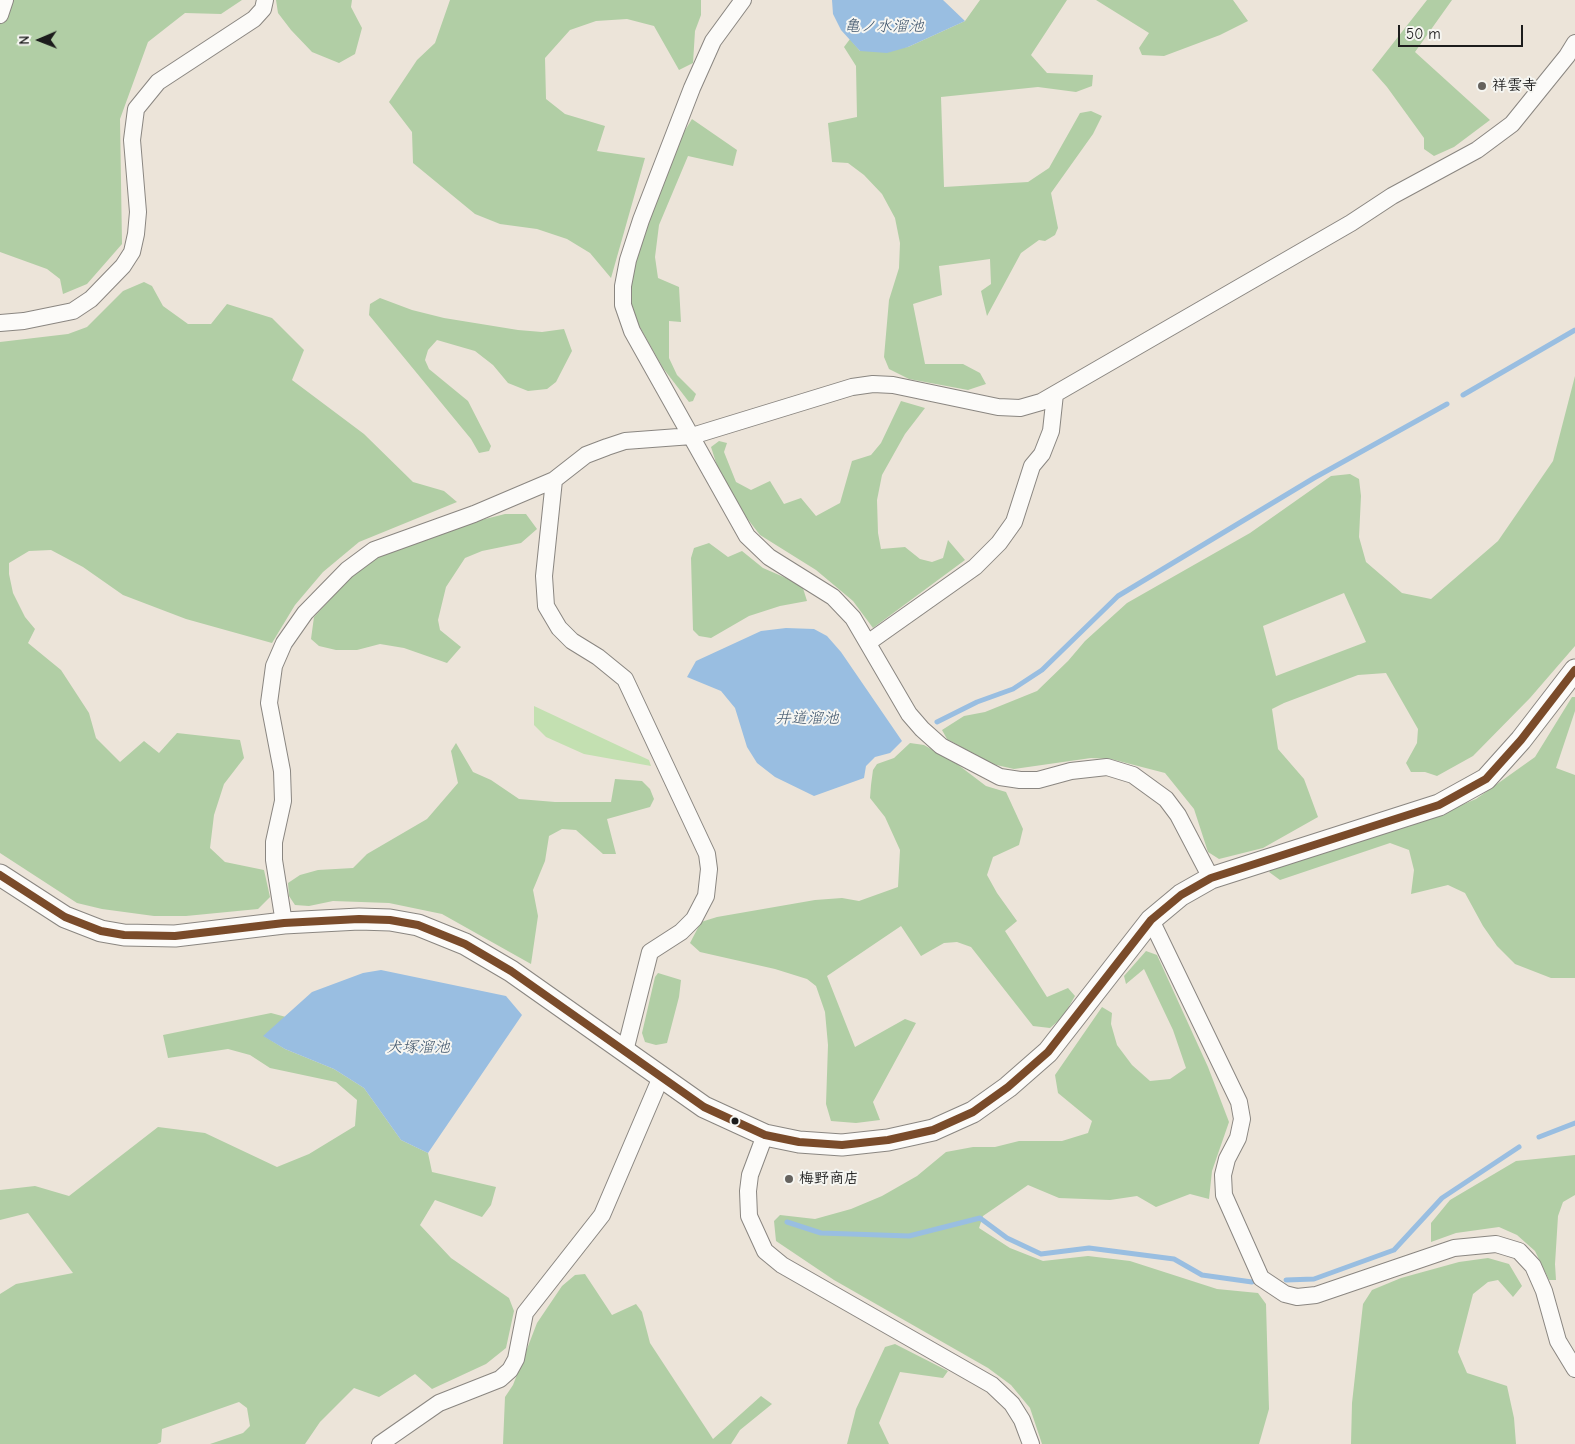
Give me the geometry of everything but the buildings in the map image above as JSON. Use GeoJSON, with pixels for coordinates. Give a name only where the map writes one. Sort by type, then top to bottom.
{"type":"FeatureCollection","features":[{"type":"Feature","properties":{"kind":"main road"},"geometry":{"type":"LineString","coordinates":[[0,876],[65,917],[101,931],[124,935],[175,936],[284,923],[359,919],[390,920],[418,925],[465,944],[511,970],[704,1107],[765,1134],[799,1142],[842,1145],[888,1140],[933,1130],[973,1112],[1008,1087],[1048,1052],[1151,920],[1181,895],[1211,878],[1439,805],[1464,793],[1486,779],[1521,740],[1575,670]]}},
{"type":"Feature","properties":{"kind":"street"},"geometry":{"type":"LineString","coordinates":[[0,14],[5,0]]}},
{"type":"Feature","properties":{"kind":"street"},"geometry":{"type":"LineString","coordinates":[[743,0],[713,42],[692,88],[641,220],[628,260],[624,286],[623,305],[632,331],[747,536],[769,557],[833,597],[853,618],[869,642],[909,714],[941,746],[1000,777],[1038,780],[1072,771],[1107,767],[1133,775],[1166,799],[1178,815],[1211,878]]}},
{"type":"Feature","properties":{"kind":"street"},"geometry":{"type":"LineString","coordinates":[[0,322],[24,321],[73,311],[91,299],[123,266],[132,252],[138,212],[132,140],[136,110],[145,95],[158,82],[254,19],[262,3]]}},
{"type":"Feature","properties":{"kind":"street"},"geometry":{"type":"LineString","coordinates":[[284,923],[274,860],[274,842],[283,801],[283,784],[269,704],[274,666],[288,637],[305,613],[328,588],[374,550],[474,514],[554,480],[586,455],[607,447],[625,441],[692,436],[852,387],[873,384],[893,385],[998,408],[1020,408],[1041,402],[1477,150],[1512,124],[1572,53]]}},
{"type":"Feature","properties":{"kind":"street"},"geometry":{"type":"LineString","coordinates":[[869,642],[975,567],[999,543],[1014,522],[1032,466],[1042,454],[1051,431],[1055,394]]}},
{"type":"Feature","properties":{"kind":"street"},"geometry":{"type":"LineString","coordinates":[[554,480],[544,576],[546,606],[559,628],[572,641],[598,657],[625,679],[707,854],[709,869],[706,896],[694,919],[681,932],[650,952],[625,1051]]}},
{"type":"Feature","properties":{"kind":"street"},"geometry":{"type":"LineString","coordinates":[[1151,920],[1238,1102],[1242,1119],[1238,1138],[1227,1159],[1223,1175],[1224,1195],[1261,1278],[1285,1294],[1297,1297],[1316,1295],[1454,1248],[1496,1244],[1519,1251],[1533,1266],[1544,1291],[1558,1341],[1575,1369]]}},
{"type":"Feature","properties":{"kind":"street"},"geometry":{"type":"LineString","coordinates":[[380,1444],[439,1403],[500,1379],[510,1370],[516,1359],[525,1313],[602,1215],[661,1077]]}},
{"type":"Feature","properties":{"kind":"street"},"geometry":{"type":"LineString","coordinates":[[765,1134],[750,1175],[748,1191],[749,1216],[765,1251],[782,1266],[992,1385],[1012,1404],[1022,1420],[1030,1444]]}},
{"type":"Feature","properties":{"kind":"green space"},"geometry":{"type":"Polygon","coordinates":[[[0,0],[242,0],[221,14],[185,13],[148,42],[120,119],[122,244],[87,284],[63,294],[60,279],[47,269],[0,252],[0,0]]]}},
{"type":"Feature","properties":{"kind":"green space"},"geometry":{"type":"Polygon","coordinates":[[[276,0],[352,0],[351,7],[362,28],[355,54],[339,63],[312,52],[278,13],[276,0]]]}},
{"type":"Feature","properties":{"kind":"green space"},"geometry":{"type":"Polygon","coordinates":[[[450,0],[701,0],[701,15],[695,31],[693,63],[679,70],[654,26],[627,19],[596,21],[570,30],[545,58],[546,99],[565,114],[605,126],[597,151],[645,158],[611,278],[590,253],[567,239],[537,229],[500,224],[475,214],[413,163],[412,132],[389,102],[417,60],[435,43],[450,0]]]}},
{"type":"Feature","properties":{"kind":"green space"},"geometry":{"type":"Polygon","coordinates":[[[980,0],[1067,0],[1031,55],[1047,73],[1093,75],[1092,86],[1076,92],[1038,87],[941,97],[944,187],[1028,182],[1049,168],[1080,113],[1091,111],[1102,116],[1093,134],[1051,193],[1058,228],[1055,235],[1045,241],[1039,240],[1021,253],[987,316],[981,291],[991,284],[990,259],[939,266],[942,295],[913,304],[925,364],[963,364],[980,373],[986,384],[968,390],[909,379],[889,369],[884,357],[889,300],[899,268],[900,243],[895,218],[882,194],[864,175],[848,163],[832,162],[828,123],[857,117],[856,66],[844,47],[850,39],[860,51],[908,47],[965,21],[980,0]]]}},
{"type":"Feature","properties":{"kind":"green space"},"geometry":{"type":"Polygon","coordinates":[[[1096,0],[1233,0],[1248,21],[1220,35],[1164,56],[1142,55],[1139,48],[1149,33],[1096,0]]]}},
{"type":"Feature","properties":{"kind":"green space"},"geometry":{"type":"Polygon","coordinates":[[[1427,0],[1452,0],[1415,52],[1490,120],[1454,147],[1434,156],[1424,149],[1424,138],[1387,87],[1372,70],[1427,0]]]}},
{"type":"Feature","properties":{"kind":"green space"},"geometry":{"type":"Polygon","coordinates":[[[692,119],[737,150],[733,166],[688,156],[659,225],[655,257],[658,278],[679,287],[681,322],[669,321],[669,358],[677,375],[696,394],[693,401],[689,402],[663,368],[637,322],[630,300],[632,265],[676,145],[692,119]]]}},
{"type":"Feature","properties":{"kind":"green space"},"geometry":{"type":"Polygon","coordinates":[[[144,282],[152,286],[163,306],[188,324],[211,324],[227,304],[272,318],[304,350],[292,380],[364,434],[413,482],[444,491],[457,502],[359,542],[323,572],[295,605],[272,643],[186,619],[123,595],[83,567],[51,550],[29,551],[9,563],[13,593],[25,617],[35,629],[28,643],[61,670],[89,713],[96,738],[120,762],[144,741],[159,753],[177,733],[240,740],[244,758],[224,784],[214,815],[210,848],[225,862],[264,870],[270,897],[258,909],[186,916],[154,916],[102,909],[77,903],[0,853],[0,342],[68,334],[87,327],[123,291],[144,282]]]}},
{"type":"Feature","properties":{"kind":"green space"},"geometry":{"type":"Polygon","coordinates":[[[380,298],[412,310],[444,318],[518,330],[542,332],[564,329],[572,351],[556,382],[547,389],[528,391],[508,383],[493,365],[475,351],[437,340],[428,350],[425,360],[429,369],[468,401],[491,446],[489,451],[479,453],[471,439],[369,315],[370,304],[380,298]]]}},
{"type":"Feature","properties":{"kind":"green space"},"geometry":{"type":"Polygon","coordinates":[[[1575,376],[1575,646],[1530,698],[1473,756],[1437,776],[1425,772],[1411,772],[1406,763],[1417,743],[1418,729],[1386,673],[1358,675],[1284,703],[1272,709],[1278,749],[1304,779],[1318,817],[1263,848],[1219,859],[1208,852],[1194,809],[1165,773],[1111,759],[1091,758],[1014,769],[992,764],[947,739],[942,730],[964,716],[985,712],[1037,691],[1068,661],[1085,641],[1127,603],[1250,533],[1331,476],[1350,474],[1359,479],[1361,496],[1359,537],[1366,562],[1402,593],[1431,599],[1498,541],[1553,461],[1575,376]],[[1344,593],[1263,626],[1276,676],[1366,642],[1344,593]]]}},
{"type":"Feature","properties":{"kind":"green space"},"geometry":{"type":"Polygon","coordinates":[[[901,401],[925,408],[905,434],[882,475],[877,500],[878,533],[881,549],[905,547],[920,559],[932,562],[943,558],[948,540],[965,560],[873,628],[853,601],[816,570],[760,535],[743,513],[720,475],[711,447],[719,441],[727,443],[724,452],[736,482],[751,490],[770,481],[784,504],[801,498],[816,516],[840,503],[852,461],[871,455],[881,443],[901,401]]]}},
{"type":"Feature","properties":{"kind":"green space"},"geometry":{"type":"Polygon","coordinates":[[[505,514],[526,514],[537,529],[521,543],[482,551],[465,558],[446,587],[438,620],[440,630],[461,647],[447,663],[404,648],[380,644],[357,650],[336,650],[319,646],[311,639],[314,617],[351,577],[402,540],[505,514]]]}},
{"type":"Feature","properties":{"kind":"green space"},"geometry":{"type":"Polygon","coordinates":[[[709,543],[728,557],[742,551],[763,568],[802,585],[807,601],[780,606],[749,616],[711,638],[699,636],[693,630],[691,558],[694,548],[709,543]]]}},
{"type":"Feature","properties":{"kind":"green space"},"geometry":{"type":"Polygon","coordinates":[[[1572,697],[1575,697],[1575,711],[1556,768],[1575,775],[1575,978],[1551,978],[1515,964],[1497,946],[1483,926],[1465,893],[1448,885],[1411,894],[1414,870],[1409,850],[1390,843],[1280,880],[1269,872],[1277,864],[1305,854],[1410,826],[1476,799],[1535,757],[1572,697]]]}},
{"type":"Feature","properties":{"kind":"green space"},"geometry":{"type":"Polygon","coordinates":[[[534,706],[649,760],[651,766],[584,754],[546,737],[534,725],[534,706]]]}},
{"type":"Feature","properties":{"kind":"green space"},"geometry":{"type":"Polygon","coordinates":[[[456,743],[473,772],[491,780],[519,799],[555,802],[611,802],[615,779],[642,781],[650,789],[654,799],[650,807],[607,819],[616,854],[603,854],[576,830],[562,829],[549,836],[545,861],[533,890],[538,916],[531,964],[442,914],[389,903],[333,901],[309,906],[295,905],[289,896],[288,883],[300,875],[318,870],[353,868],[367,854],[427,819],[458,783],[451,751],[456,743]]]}},
{"type":"Feature","properties":{"kind":"green space"},"geometry":{"type":"Polygon","coordinates":[[[910,743],[924,745],[957,764],[986,786],[1006,792],[1023,829],[1019,845],[993,857],[987,875],[1017,921],[1005,931],[1047,997],[1068,988],[1075,996],[1063,1017],[1050,1028],[1033,1026],[971,947],[957,942],[944,943],[921,956],[901,926],[827,976],[855,1047],[905,1019],[916,1023],[873,1102],[880,1120],[856,1123],[831,1121],[826,1104],[828,1045],[825,1012],[816,986],[807,979],[775,969],[700,952],[690,943],[701,922],[717,917],[815,900],[842,898],[859,901],[898,887],[900,850],[885,817],[870,798],[871,785],[873,770],[877,764],[894,758],[910,743]]]}},
{"type":"Feature","properties":{"kind":"green space"},"geometry":{"type":"Polygon","coordinates":[[[1146,951],[1157,955],[1208,1067],[1229,1122],[1212,1171],[1209,1199],[1190,1194],[1156,1207],[1137,1196],[1110,1200],[1059,1198],[1028,1185],[983,1216],[979,1228],[1010,1248],[1043,1261],[1088,1256],[1130,1261],[1217,1289],[1258,1293],[1266,1304],[1269,1409],[1259,1444],[1042,1444],[1030,1408],[1011,1385],[988,1368],[834,1280],[776,1241],[774,1221],[780,1215],[815,1219],[851,1209],[882,1196],[917,1176],[946,1152],[973,1147],[995,1147],[1019,1141],[1062,1141],[1088,1133],[1092,1121],[1058,1093],[1055,1075],[1102,1007],[1112,1013],[1111,1024],[1117,1045],[1132,1065],[1150,1081],[1170,1079],[1186,1068],[1173,1030],[1144,969],[1126,984],[1124,976],[1146,951]]]}},
{"type":"Feature","properties":{"kind":"green space"},"geometry":{"type":"Polygon","coordinates":[[[658,973],[681,980],[679,997],[667,1043],[656,1045],[645,1042],[642,1033],[655,977],[658,973]]]}},
{"type":"Feature","properties":{"kind":"green space"},"geometry":{"type":"Polygon","coordinates":[[[271,1013],[286,1017],[264,1036],[285,1049],[334,1069],[364,1088],[401,1140],[428,1153],[432,1172],[496,1187],[491,1205],[482,1217],[435,1200],[420,1225],[451,1258],[509,1298],[514,1311],[506,1348],[486,1364],[432,1389],[415,1374],[379,1397],[354,1388],[320,1422],[305,1444],[210,1444],[243,1433],[250,1426],[247,1408],[239,1402],[162,1429],[161,1442],[157,1444],[0,1444],[0,1294],[16,1284],[73,1273],[28,1213],[0,1220],[0,1190],[35,1186],[69,1196],[158,1127],[205,1133],[277,1167],[309,1154],[355,1126],[357,1100],[336,1082],[270,1068],[250,1055],[228,1049],[168,1058],[163,1035],[271,1013]]]}},
{"type":"Feature","properties":{"kind":"green space"},"geometry":{"type":"Polygon","coordinates":[[[1575,1155],[1575,1195],[1563,1202],[1558,1216],[1556,1280],[1549,1280],[1535,1251],[1517,1235],[1499,1227],[1456,1233],[1431,1242],[1431,1223],[1450,1200],[1516,1161],[1575,1155]]]}},
{"type":"Feature","properties":{"kind":"green space"},"geometry":{"type":"Polygon","coordinates":[[[1488,1258],[1509,1264],[1522,1286],[1513,1297],[1498,1280],[1488,1282],[1473,1294],[1458,1352],[1467,1373],[1507,1386],[1514,1418],[1516,1444],[1351,1444],[1352,1403],[1363,1304],[1372,1290],[1401,1278],[1459,1262],[1488,1258]]]}},
{"type":"Feature","properties":{"kind":"green space"},"geometry":{"type":"Polygon","coordinates":[[[585,1274],[612,1315],[636,1304],[642,1312],[650,1343],[713,1439],[761,1396],[772,1404],[740,1430],[731,1444],[503,1444],[505,1397],[513,1385],[537,1323],[562,1286],[575,1275],[585,1274]]]}},
{"type":"Feature","properties":{"kind":"green space"},"geometry":{"type":"Polygon","coordinates":[[[895,1344],[948,1371],[943,1378],[900,1372],[879,1423],[889,1444],[847,1444],[856,1409],[885,1347],[895,1344]]]}},
{"type":"Feature","properties":{"kind":"water","name":"亀ノ水溜池"},"geometry":{"type":"Polygon","coordinates":[[[832,0],[943,0],[965,21],[908,47],[887,53],[860,51],[841,30],[833,14],[832,0]]]}},
{"type":"Feature","properties":{"kind":"water","name":"井道溜池"},"geometry":{"type":"Polygon","coordinates":[[[786,628],[814,629],[827,636],[841,652],[902,741],[890,753],[875,757],[866,766],[864,778],[814,796],[775,777],[757,763],[747,747],[735,708],[721,691],[687,677],[696,661],[761,631],[786,628]]]}},
{"type":"Feature","properties":{"kind":"water","name":"犬塚溜池"},"geometry":{"type":"Polygon","coordinates":[[[381,970],[506,996],[522,1015],[428,1153],[401,1140],[364,1088],[334,1069],[285,1049],[263,1036],[312,992],[363,973],[381,970]]]}},
{"type":"Feature","properties":{"kind":"waterway"},"geometry":{"type":"LineString","coordinates":[[1463,395],[1575,330]]}},
{"type":"Feature","properties":{"kind":"waterway"},"geometry":{"type":"LineString","coordinates":[[937,722],[977,702],[1013,689],[1042,670],[1118,596],[1314,478],[1447,404]]}},
{"type":"Feature","properties":{"kind":"waterway"},"geometry":{"type":"LineString","coordinates":[[1539,1137],[1575,1123]]}},
{"type":"Feature","properties":{"kind":"waterway"},"geometry":{"type":"LineString","coordinates":[[1286,1280],[1314,1279],[1394,1250],[1442,1198],[1519,1147]]}},
{"type":"Feature","properties":{"kind":"waterway"},"geometry":{"type":"LineString","coordinates":[[787,1222],[821,1233],[909,1236],[980,1218],[1007,1238],[1041,1254],[1089,1248],[1174,1259],[1202,1275],[1252,1282]]}},
{"type":"Feature","properties":{"kind":"transit line"},"geometry":{"type":"LineString","coordinates":[[0,875],[65,917],[101,931],[124,935],[175,936],[284,923],[359,919],[390,920],[418,925],[465,944],[511,971],[704,1107],[765,1135],[799,1142],[842,1145],[888,1140],[933,1130],[973,1112],[1008,1087],[1048,1052],[1151,920],[1181,895],[1211,878],[1439,805],[1486,779],[1521,740],[1575,670]]}},
{"type":"Feature","properties":{"kind":"place","name":"祥雲寺"},"geometry":{"type":"Point","coordinates":[1482,86]}},
{"type":"Feature","properties":{"kind":"place","name":"梅野商店"},"geometry":{"type":"Point","coordinates":[789,1179]}}]}
